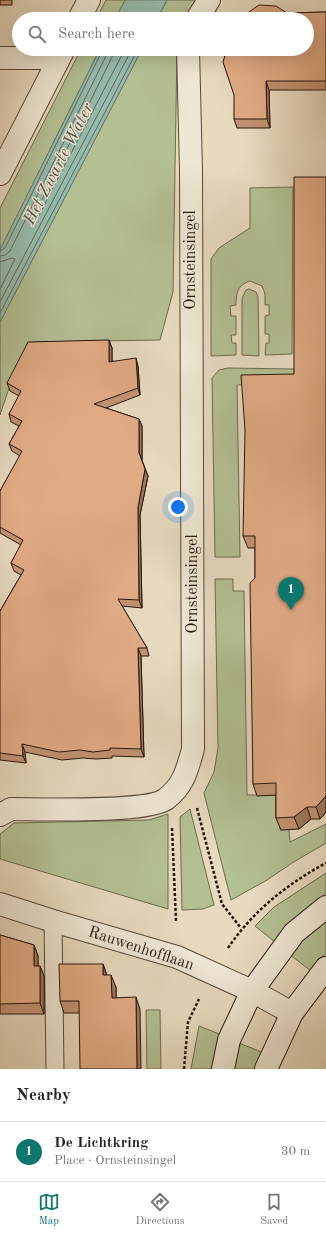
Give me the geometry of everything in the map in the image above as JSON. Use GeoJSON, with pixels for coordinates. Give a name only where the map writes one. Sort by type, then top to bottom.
{"type":"FeatureCollection","features":[{"type":"Feature","properties":{"kind":"street"},"geometry":{"type":"LineString","coordinates":[[83,12],[89,0]]}},
{"type":"Feature","properties":{"kind":"street"},"geometry":{"type":"LineString","coordinates":[[201,12],[209,0]]}},
{"type":"Feature","properties":{"kind":"street"},"geometry":{"type":"LineString","coordinates":[[0,58],[30,56]]}},
{"type":"Feature","properties":{"kind":"street"},"geometry":{"type":"LineString","coordinates":[[0,174],[60,56]]}},
{"type":"Feature","properties":{"kind":"street","name":"Ornsteinsingel"},"geometry":{"type":"LineString","coordinates":[[0,815],[11,809],[138,807],[165,799],[185,778],[193,749],[191,171],[188,56]]}},
{"type":"Feature","properties":{"kind":"street","name":"Rauwenhofflaan"},"geometry":{"type":"LineString","coordinates":[[0,904],[178,958],[252,991],[292,1012]]}},
{"type":"Feature","properties":{"kind":"street"},"geometry":{"type":"LineString","coordinates":[[222,1069],[229,1040],[252,991],[294,933],[326,907]]}},
{"type":"Feature","properties":{"kind":"street"},"geometry":{"type":"LineString","coordinates":[[266,1069],[292,1012],[326,968]]}},
{"type":"Feature","properties":{"kind":"lane"},"geometry":{"type":"LineString","coordinates":[[53,921],[56,1069]]}},
{"type":"Feature","properties":{"kind":"path"},"geometry":{"type":"LineString","coordinates":[[185,778],[196,802],[222,904],[241,928]]}},
{"type":"Feature","properties":{"kind":"path"},"geometry":{"type":"LineString","coordinates":[[170,794],[176,921]]}},
{"type":"Feature","properties":{"kind":"shaded area"},"geometry":{"type":"Polygon","coordinates":[[[106,0],[125,0],[119,12],[100,12],[106,0]]]}},
{"type":"Feature","properties":{"kind":"shaded area"},"geometry":{"type":"Polygon","coordinates":[[[167,0],[196,0],[190,12],[161,12],[167,0]]]}},
{"type":"Feature","properties":{"kind":"shaded area"},"geometry":{"type":"Polygon","coordinates":[[[77,56],[97,56],[0,250],[0,208],[77,56]]]}},
{"type":"Feature","properties":{"kind":"shaded area"},"geometry":{"type":"Polygon","coordinates":[[[138,56],[177,56],[173,292],[160,340],[34,342],[8,391],[0,415],[0,322],[138,56]]]}},
{"type":"Feature","properties":{"kind":"shaded area"},"geometry":{"type":"Polygon","coordinates":[[[293,187],[292,354],[265,355],[266,343],[269,343],[269,334],[265,334],[265,316],[269,315],[269,305],[265,305],[265,294],[262,286],[250,281],[242,285],[238,290],[236,305],[230,306],[231,316],[236,316],[236,335],[231,335],[232,343],[236,343],[236,355],[211,356],[211,259],[219,248],[250,228],[250,188],[293,187]]]}},
{"type":"Feature","properties":{"kind":"shaded area"},"geometry":{"type":"Polygon","coordinates":[[[249,289],[256,292],[258,297],[259,356],[242,355],[242,298],[246,290],[249,289]]]}},
{"type":"Feature","properties":{"kind":"shaded area"},"geometry":{"type":"Polygon","coordinates":[[[228,368],[296,369],[295,383],[237,385],[240,557],[215,557],[212,378],[219,370],[228,368]]]}},
{"type":"Feature","properties":{"kind":"shaded area"},"geometry":{"type":"Polygon","coordinates":[[[215,579],[233,579],[233,591],[244,591],[247,795],[280,795],[280,830],[289,829],[290,842],[326,824],[326,843],[267,880],[231,900],[204,793],[214,772],[218,748],[215,579]]]}},
{"type":"Feature","properties":{"kind":"shaded area"},"geometry":{"type":"Polygon","coordinates":[[[190,809],[214,905],[203,909],[182,910],[180,817],[190,809]]]}},
{"type":"Feature","properties":{"kind":"shaded area"},"geometry":{"type":"Polygon","coordinates":[[[168,814],[168,909],[0,859],[0,834],[14,823],[149,820],[168,814]]]}},
{"type":"Feature","properties":{"kind":"shaded area"},"geometry":{"type":"Polygon","coordinates":[[[326,873],[326,893],[296,918],[275,942],[255,926],[274,907],[326,873]]]}},
{"type":"Feature","properties":{"kind":"shaded area"},"geometry":{"type":"Polygon","coordinates":[[[326,916],[326,953],[311,971],[289,954],[326,916]]]}},
{"type":"Feature","properties":{"kind":"shaded area"},"geometry":{"type":"Polygon","coordinates":[[[146,1010],[160,1010],[161,1069],[147,1069],[146,1010]]]}},
{"type":"Feature","properties":{"kind":"shaded area"},"geometry":{"type":"Polygon","coordinates":[[[199,1026],[222,1035],[213,1069],[191,1069],[199,1026]]]}},
{"type":"Feature","properties":{"kind":"shaded area"},"geometry":{"type":"Polygon","coordinates":[[[239,1043],[264,1053],[259,1069],[232,1069],[239,1043]]]}},
{"type":"Feature","properties":{"kind":"water"},"geometry":{"type":"Polygon","coordinates":[[[125,0],[167,0],[161,12],[119,12],[125,0]]]}},
{"type":"Feature","properties":{"kind":"water","name":"Het Zwarte Water"},"geometry":{"type":"Polygon","coordinates":[[[97,56],[138,56],[0,322],[0,250],[97,56]]]}},
{"type":"Feature","properties":{"kind":"building"},"geometry":{"type":"Polygon","coordinates":[[[259,5],[276,6],[285,12],[249,12],[259,5]]]}},
{"type":"Feature","properties":{"kind":"building"},"geometry":{"type":"Polygon","coordinates":[[[314,12],[326,12],[326,81],[266,81],[267,119],[234,119],[234,95],[223,62],[225,56],[314,56],[314,12]]]}},
{"type":"Feature","properties":{"kind":"building"},"geometry":{"type":"Polygon","coordinates":[[[294,177],[326,177],[326,796],[316,807],[307,807],[294,817],[276,818],[276,783],[253,784],[250,583],[255,578],[255,536],[243,536],[245,430],[241,375],[294,374],[294,177]]]}},
{"type":"Feature","properties":{"kind":"building"},"geometry":{"type":"Polygon","coordinates":[[[109,340],[109,362],[136,358],[138,388],[94,404],[139,419],[139,453],[145,469],[138,508],[139,600],[118,599],[147,648],[138,648],[141,749],[110,748],[110,750],[93,752],[80,750],[59,752],[22,744],[23,756],[0,753],[0,611],[24,570],[11,563],[23,540],[0,527],[0,491],[22,451],[9,444],[22,421],[9,414],[21,391],[7,383],[28,342],[109,340]]]}},
{"type":"Feature","properties":{"kind":"building"},"geometry":{"type":"Polygon","coordinates":[[[0,935],[34,945],[34,966],[40,966],[40,1003],[0,1004],[0,935]]]}},
{"type":"Feature","properties":{"kind":"building"},"geometry":{"type":"Polygon","coordinates":[[[59,964],[103,964],[103,975],[111,975],[112,998],[136,997],[137,1069],[80,1069],[79,1001],[60,1001],[59,964]]]}},
{"type":"Feature","properties":{"kind":"place","name":"De Lichtkring"},"geometry":{"type":"Point","coordinates":[291,610]}}]}
